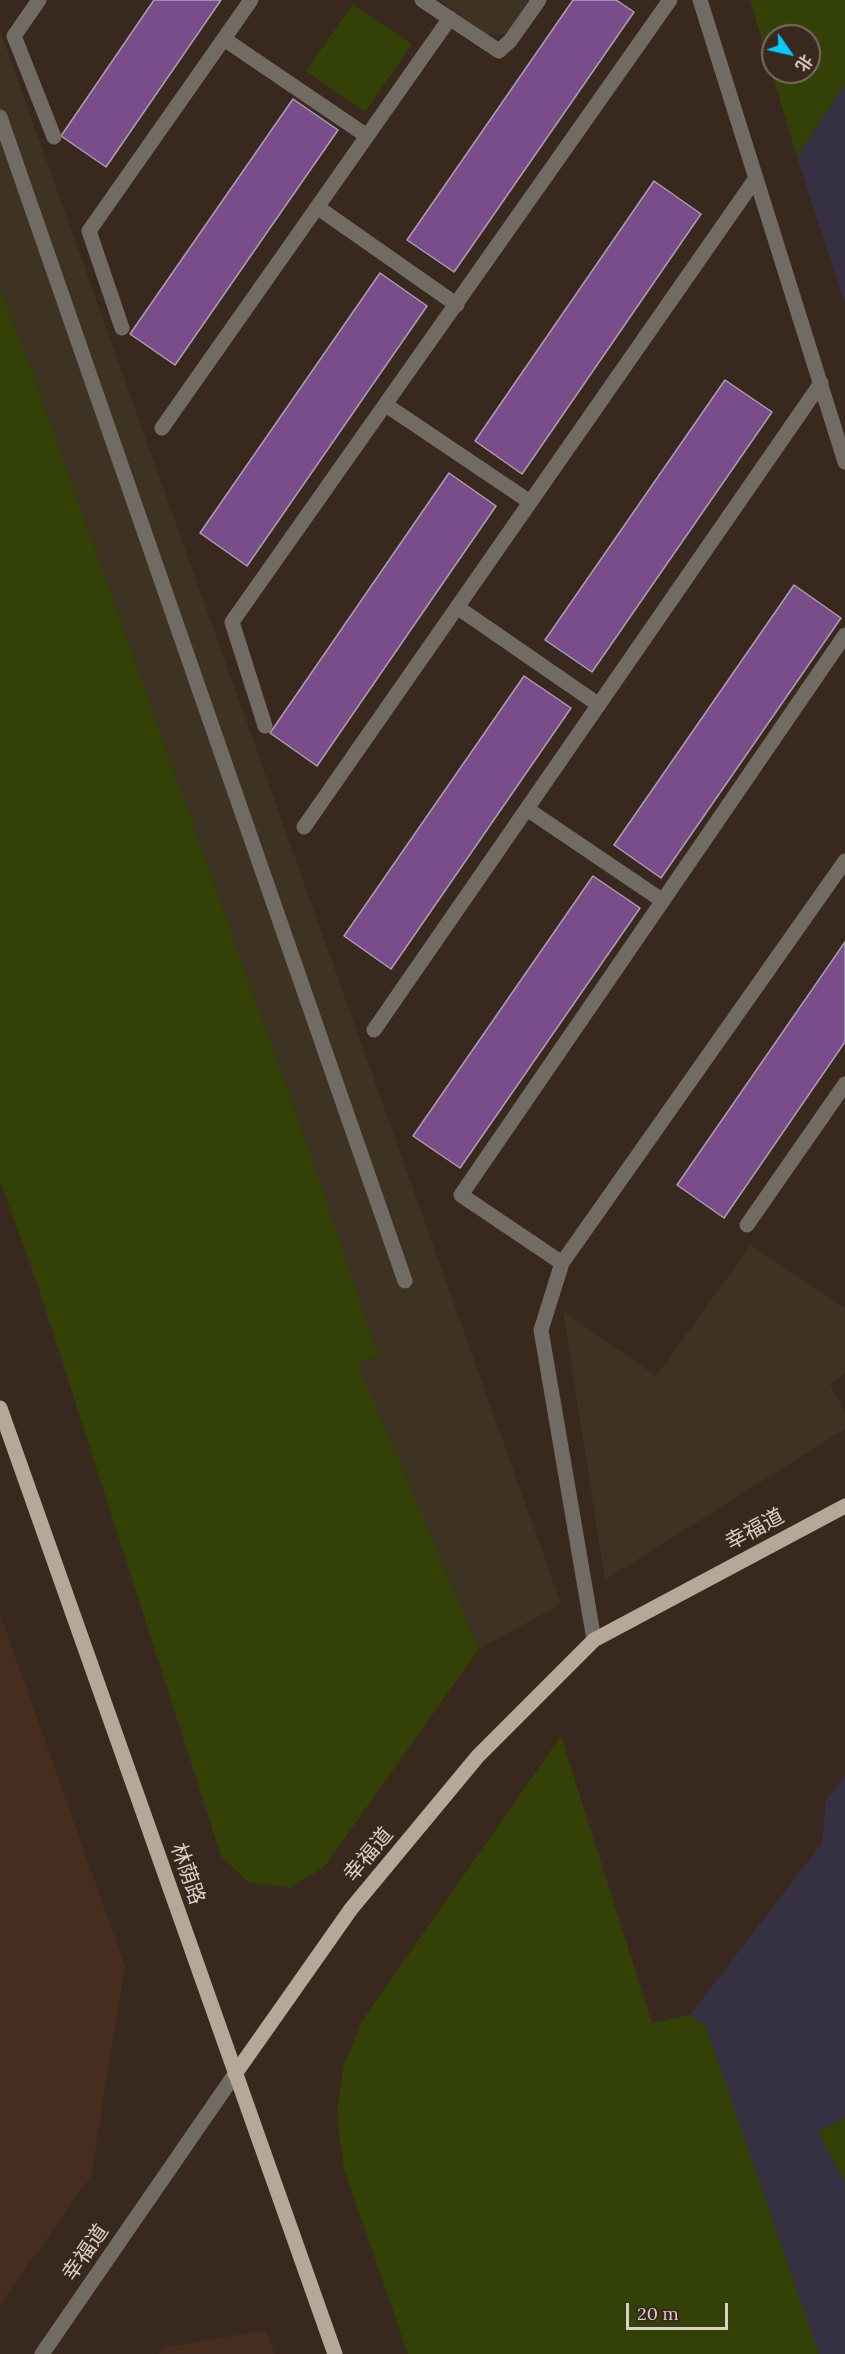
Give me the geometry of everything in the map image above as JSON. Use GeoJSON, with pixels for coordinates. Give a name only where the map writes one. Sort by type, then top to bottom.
{"type":"FeatureCollection","features":[{"type":"Feature","properties":{"kind":"main road","name":"林荫路"},"geometry":{"type":"LineString","coordinates":[[0,1408],[335,2354]]}},
{"type":"Feature","properties":{"kind":"main road","name":"幸福道"},"geometry":{"type":"LineString","coordinates":[[235,2074],[351,1909],[418,1828],[478,1756],[594,1640],[845,1506]]}},
{"type":"Feature","properties":{"kind":"street"},"geometry":{"type":"LineString","coordinates":[[39,0],[14,36],[54,137]]}},
{"type":"Feature","properties":{"kind":"street"},"geometry":{"type":"LineString","coordinates":[[122,328],[89,231],[251,0]]}},
{"type":"Feature","properties":{"kind":"street"},"geometry":{"type":"LineString","coordinates":[[422,0],[499,51],[510,41],[539,0]]}},
{"type":"Feature","properties":{"kind":"street"},"geometry":{"type":"LineString","coordinates":[[265,726],[232,622],[670,0]]}},
{"type":"Feature","properties":{"kind":"street"},"geometry":{"type":"LineString","coordinates":[[700,0],[845,462]]}},
{"type":"Feature","properties":{"kind":"street"},"geometry":{"type":"LineString","coordinates":[[162,428],[450,18]]}},
{"type":"Feature","properties":{"kind":"street"},"geometry":{"type":"LineString","coordinates":[[224,39],[367,136]]}},
{"type":"Feature","properties":{"kind":"street"},"geometry":{"type":"LineString","coordinates":[[0,117],[405,1281]]}},
{"type":"Feature","properties":{"kind":"street"},"geometry":{"type":"LineString","coordinates":[[303,827],[756,178]]}},
{"type":"Feature","properties":{"kind":"street"},"geometry":{"type":"LineString","coordinates":[[317,207],[457,305]]}},
{"type":"Feature","properties":{"kind":"street"},"geometry":{"type":"LineString","coordinates":[[374,1030],[821,383]]}},
{"type":"Feature","properties":{"kind":"street"},"geometry":{"type":"LineString","coordinates":[[386,405],[530,502]]}},
{"type":"Feature","properties":{"kind":"street"},"geometry":{"type":"LineString","coordinates":[[457,607],[599,705]]}},
{"type":"Feature","properties":{"kind":"street"},"geometry":{"type":"LineString","coordinates":[[562,1263],[461,1195],[845,635]]}},
{"type":"Feature","properties":{"kind":"street"},"geometry":{"type":"LineString","coordinates":[[527,809],[663,901]]}},
{"type":"Feature","properties":{"kind":"street"},"geometry":{"type":"LineString","coordinates":[[594,1640],[541,1330],[562,1263],[844,866]]}},
{"type":"Feature","properties":{"kind":"street"},"geometry":{"type":"LineString","coordinates":[[747,1225],[845,1084]]}},
{"type":"Feature","properties":{"kind":"street","name":"幸福道"},"geometry":{"type":"LineString","coordinates":[[42,2354],[235,2074]]}},
{"type":"Feature","properties":{"kind":"shaded area"},"geometry":{"type":"Polygon","coordinates":[[[439,0],[531,0],[505,34],[488,35],[439,0]]]}},
{"type":"Feature","properties":{"kind":"shaded area"},"geometry":{"type":"Polygon","coordinates":[[[0,30],[561,1604],[479,1649],[356,1361],[378,1356],[320,1181],[25,352],[0,288],[0,30]]]}},
{"type":"Feature","properties":{"kind":"shaded area"},"geometry":{"type":"Polygon","coordinates":[[[845,84],[845,304],[797,157],[845,84]]]}},
{"type":"Feature","properties":{"kind":"shaded area"},"geometry":{"type":"Polygon","coordinates":[[[751,1245],[845,1308],[845,1373],[830,1384],[845,1413],[845,1429],[605,1580],[563,1311],[656,1376],[751,1245]]]}},
{"type":"Feature","properties":{"kind":"shaded area"},"geometry":{"type":"Polygon","coordinates":[[[0,1614],[125,1966],[91,2176],[0,2305],[0,1614]]]}},
{"type":"Feature","properties":{"kind":"shaded area"},"geometry":{"type":"Polygon","coordinates":[[[845,1776],[845,2354],[819,2354],[690,2015],[822,1843],[826,1800],[845,1776]]]}},
{"type":"Feature","properties":{"kind":"shaded area"},"geometry":{"type":"Polygon","coordinates":[[[266,2330],[275,2354],[159,2354],[163,2348],[266,2330]]]}},
{"type":"Feature","properties":{"kind":"green space"},"geometry":{"type":"Polygon","coordinates":[[[750,0],[845,0],[845,84],[797,157],[775,84],[821,84],[821,24],[761,24],[761,37],[750,0]]]}},
{"type":"Feature","properties":{"kind":"green space"},"geometry":{"type":"Polygon","coordinates":[[[353,4],[412,44],[365,112],[306,71],[353,4]]]}},
{"type":"Feature","properties":{"kind":"green space"},"geometry":{"type":"Polygon","coordinates":[[[0,288],[25,352],[320,1181],[378,1356],[357,1362],[479,1649],[324,1867],[290,1888],[248,1882],[221,1856],[37,1283],[0,1181],[0,288]]]}},
{"type":"Feature","properties":{"kind":"green space"},"geometry":{"type":"Polygon","coordinates":[[[561,1736],[652,2023],[690,2015],[706,2027],[819,2354],[408,2354],[344,2169],[337,2115],[343,2068],[362,2021],[561,1736]]]}},
{"type":"Feature","properties":{"kind":"green space"},"geometry":{"type":"Polygon","coordinates":[[[845,2118],[845,2183],[818,2132],[845,2118]]]}},
{"type":"Feature","properties":{"kind":"building"},"geometry":{"type":"Polygon","coordinates":[[[154,0],[221,0],[106,167],[61,136],[154,0]]]}},
{"type":"Feature","properties":{"kind":"building"},"geometry":{"type":"Polygon","coordinates":[[[573,0],[616,0],[634,12],[454,272],[407,240],[573,0]]]}},
{"type":"Feature","properties":{"kind":"building"},"geometry":{"type":"Polygon","coordinates":[[[293,99],[338,130],[175,365],[130,334],[293,99]]]}},
{"type":"Feature","properties":{"kind":"building"},"geometry":{"type":"Polygon","coordinates":[[[654,181],[701,214],[522,474],[475,441],[654,181]]]}},
{"type":"Feature","properties":{"kind":"building"},"geometry":{"type":"Polygon","coordinates":[[[380,273],[427,306],[247,566],[200,533],[380,273]]]}},
{"type":"Feature","properties":{"kind":"building"},"geometry":{"type":"Polygon","coordinates":[[[725,380],[772,412],[592,672],[545,640],[725,380]]]}},
{"type":"Feature","properties":{"kind":"building"},"geometry":{"type":"Polygon","coordinates":[[[449,473],[496,506],[317,766],[270,733],[449,473]]]}},
{"type":"Feature","properties":{"kind":"building"},"geometry":{"type":"Polygon","coordinates":[[[794,585],[841,618],[661,878],[614,845],[794,585]]]}},
{"type":"Feature","properties":{"kind":"building"},"geometry":{"type":"Polygon","coordinates":[[[524,676],[571,708],[391,969],[344,936],[524,676]]]}},
{"type":"Feature","properties":{"kind":"building"},"geometry":{"type":"Polygon","coordinates":[[[593,876],[640,908],[460,1168],[413,1136],[593,876]]]}},
{"type":"Feature","properties":{"kind":"building"},"geometry":{"type":"Polygon","coordinates":[[[845,942],[845,1042],[724,1218],[677,1185],[845,942]]]}}]}
